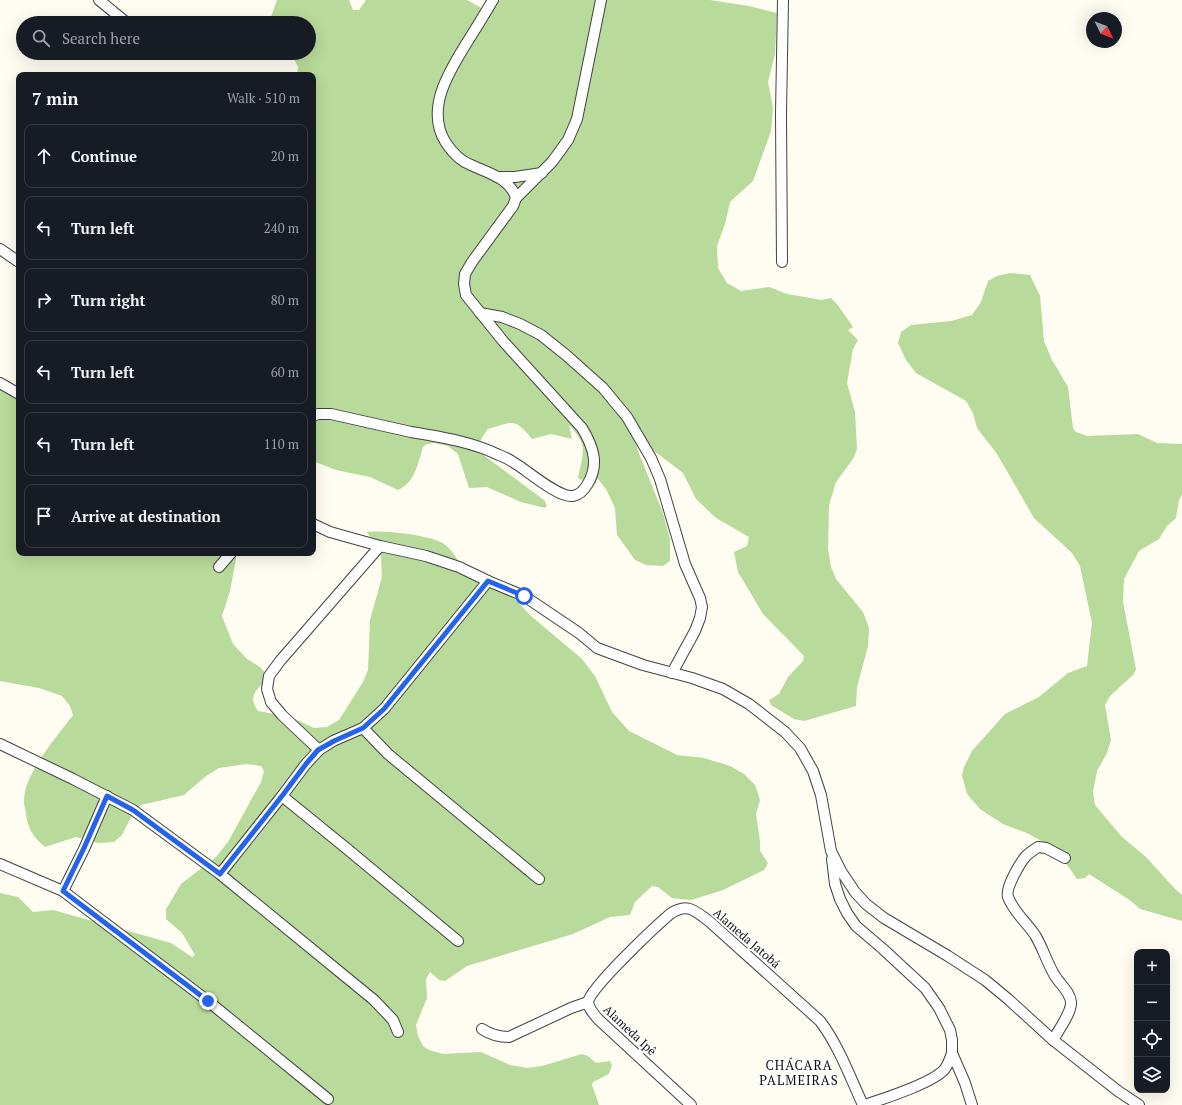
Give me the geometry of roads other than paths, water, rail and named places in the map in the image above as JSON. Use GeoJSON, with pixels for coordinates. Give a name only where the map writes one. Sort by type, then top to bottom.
{"type":"FeatureCollection","features":[{"type":"Feature","properties":{"kind":"street"},"geometry":{"type":"LineString","coordinates":[[99,0],[118,16]]}},
{"type":"Feature","properties":{"kind":"street"},"geometry":{"type":"LineString","coordinates":[[493,0],[455,61],[442,88],[438,104],[438,125],[443,138],[452,152],[466,164],[496,177],[510,186],[516,198]]}},
{"type":"Feature","properties":{"kind":"street"},"geometry":{"type":"LineString","coordinates":[[316,415],[331,414],[454,440],[497,454],[513,462],[557,492],[567,495],[574,496],[580,494],[587,486],[592,477],[594,458],[590,442],[582,428],[503,341],[480,313],[466,295],[464,284],[465,274],[482,246],[513,206],[516,198],[552,162],[568,140],[577,119],[601,0]]}},
{"type":"Feature","properties":{"kind":"street"},"geometry":{"type":"LineString","coordinates":[[782,262],[783,0]]}},
{"type":"Feature","properties":{"kind":"street"},"geometry":{"type":"LineString","coordinates":[[496,177],[515,177],[542,173]]}},
{"type":"Feature","properties":{"kind":"street"},"geometry":{"type":"LineString","coordinates":[[0,249],[16,260]]}},
{"type":"Feature","properties":{"kind":"street"},"geometry":{"type":"LineString","coordinates":[[480,313],[502,317],[520,324],[541,335],[566,354],[603,388],[627,417],[651,458],[660,479],[685,564],[700,598],[702,608],[695,631],[672,673]]}},
{"type":"Feature","properties":{"kind":"street"},"geometry":{"type":"LineString","coordinates":[[0,383],[16,392]]}},
{"type":"Feature","properties":{"kind":"street"},"geometry":{"type":"LineString","coordinates":[[316,525],[330,532],[380,546],[426,556],[459,567],[524,596],[579,633],[597,648],[643,665],[692,678],[723,689],[749,704],[785,732],[800,748],[812,771],[821,795],[835,884],[847,913],[856,926],[889,954],[925,988],[947,1022],[952,1040],[952,1053],[949,1063],[944,1070],[929,1080],[864,1105]]}},
{"type":"Feature","properties":{"kind":"street"},"geometry":{"type":"LineString","coordinates":[[318,750],[282,715],[271,702],[267,689],[269,676],[280,661],[380,546]]}},
{"type":"Feature","properties":{"kind":"street"},"geometry":{"type":"LineString","coordinates":[[219,567],[228,556]]}},
{"type":"Feature","properties":{"kind":"street"},"geometry":{"type":"LineString","coordinates":[[220,874],[318,750],[363,728],[384,709],[488,581]]}},
{"type":"Feature","properties":{"kind":"street"},"geometry":{"type":"LineString","coordinates":[[363,728],[388,754],[539,879]]}},
{"type":"Feature","properties":{"kind":"street"},"geometry":{"type":"LineString","coordinates":[[0,744],[133,810],[220,874],[374,1000],[393,1020],[398,1032]]}},
{"type":"Feature","properties":{"kind":"street"},"geometry":{"type":"LineString","coordinates":[[63,891],[107,796]]}},
{"type":"Feature","properties":{"kind":"street"},"geometry":{"type":"LineString","coordinates":[[282,796],[458,941]]}},
{"type":"Feature","properties":{"kind":"street"},"geometry":{"type":"LineString","coordinates":[[1053,1040],[1070,1010],[1070,998],[1054,975],[1040,944],[1032,931],[1012,904],[1008,893],[1016,871],[1026,856],[1038,847],[1046,848],[1065,858]]}},
{"type":"Feature","properties":{"kind":"street"},"geometry":{"type":"LineString","coordinates":[[831,851],[841,871],[855,892],[866,904],[884,918],[985,980],[1053,1040],[1118,1091],[1139,1105]]}},
{"type":"Feature","properties":{"kind":"street"},"geometry":{"type":"LineString","coordinates":[[0,864],[63,891],[208,1001],[328,1098]]}},
{"type":"Feature","properties":{"kind":"street","name":"Alameda Jatobá"},"geometry":{"type":"LineString","coordinates":[[588,1002],[592,992],[603,980],[670,914],[682,908],[691,909],[710,922],[820,1021],[837,1049],[864,1105]]}},
{"type":"Feature","properties":{"kind":"street","name":"Alameda Ipê"},"geometry":{"type":"LineString","coordinates":[[482,1029],[490,1034],[501,1037],[510,1037],[571,1008],[588,1002],[598,1019],[691,1105]]}},
{"type":"Feature","properties":{"kind":"street"},"geometry":{"type":"LineString","coordinates":[[952,1053],[963,1078],[972,1105]]}},
{"type":"Feature","properties":{"kind":"district","name":"CHÁCARA PALMEIRAS"},"geometry":{"type":"Point","coordinates":[799,1072]}}]}
